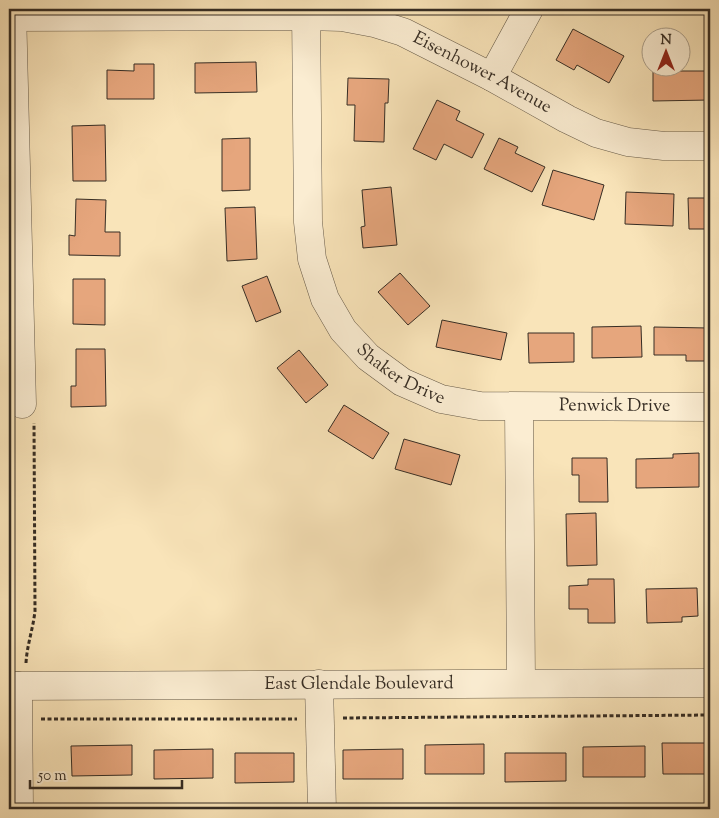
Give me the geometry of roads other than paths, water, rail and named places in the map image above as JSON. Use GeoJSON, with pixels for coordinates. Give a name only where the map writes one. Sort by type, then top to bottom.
{"type":"FeatureCollection","features":[{"type":"Feature","properties":{"kind":"street"},"geometry":{"type":"LineString","coordinates":[[492,77],[529,9]]}},
{"type":"Feature","properties":{"kind":"street","name":"Eisenhower Avenue"},"geometry":{"type":"LineString","coordinates":[[11,15],[306,12],[374,23],[403,32],[596,133],[628,142],[664,146],[710,146]]}},
{"type":"Feature","properties":{"kind":"street","name":"Shaker Drive"},"geometry":{"type":"LineString","coordinates":[[306,12],[308,222],[312,260],[325,299],[343,330],[368,357],[402,382],[440,398],[480,406],[519,407]]}},
{"type":"Feature","properties":{"kind":"street"},"geometry":{"type":"LineString","coordinates":[[11,15],[14,298],[22,404]]}},
{"type":"Feature","properties":{"kind":"street"},"geometry":{"type":"LineString","coordinates":[[519,407],[521,683]]}},
{"type":"Feature","properties":{"kind":"street","name":"Penwick Drive"},"geometry":{"type":"LineString","coordinates":[[519,407],[710,407]]}},
{"type":"Feature","properties":{"kind":"street","name":"East Glendale Boulevard"},"geometry":{"type":"LineString","coordinates":[[19,686],[710,683]]}},
{"type":"Feature","properties":{"kind":"street"},"geometry":{"type":"LineString","coordinates":[[319,684],[322,809]]}},
{"type":"Feature","properties":{"kind":"street"},"geometry":{"type":"LineString","coordinates":[[19,686],[19,809]]}}]}
